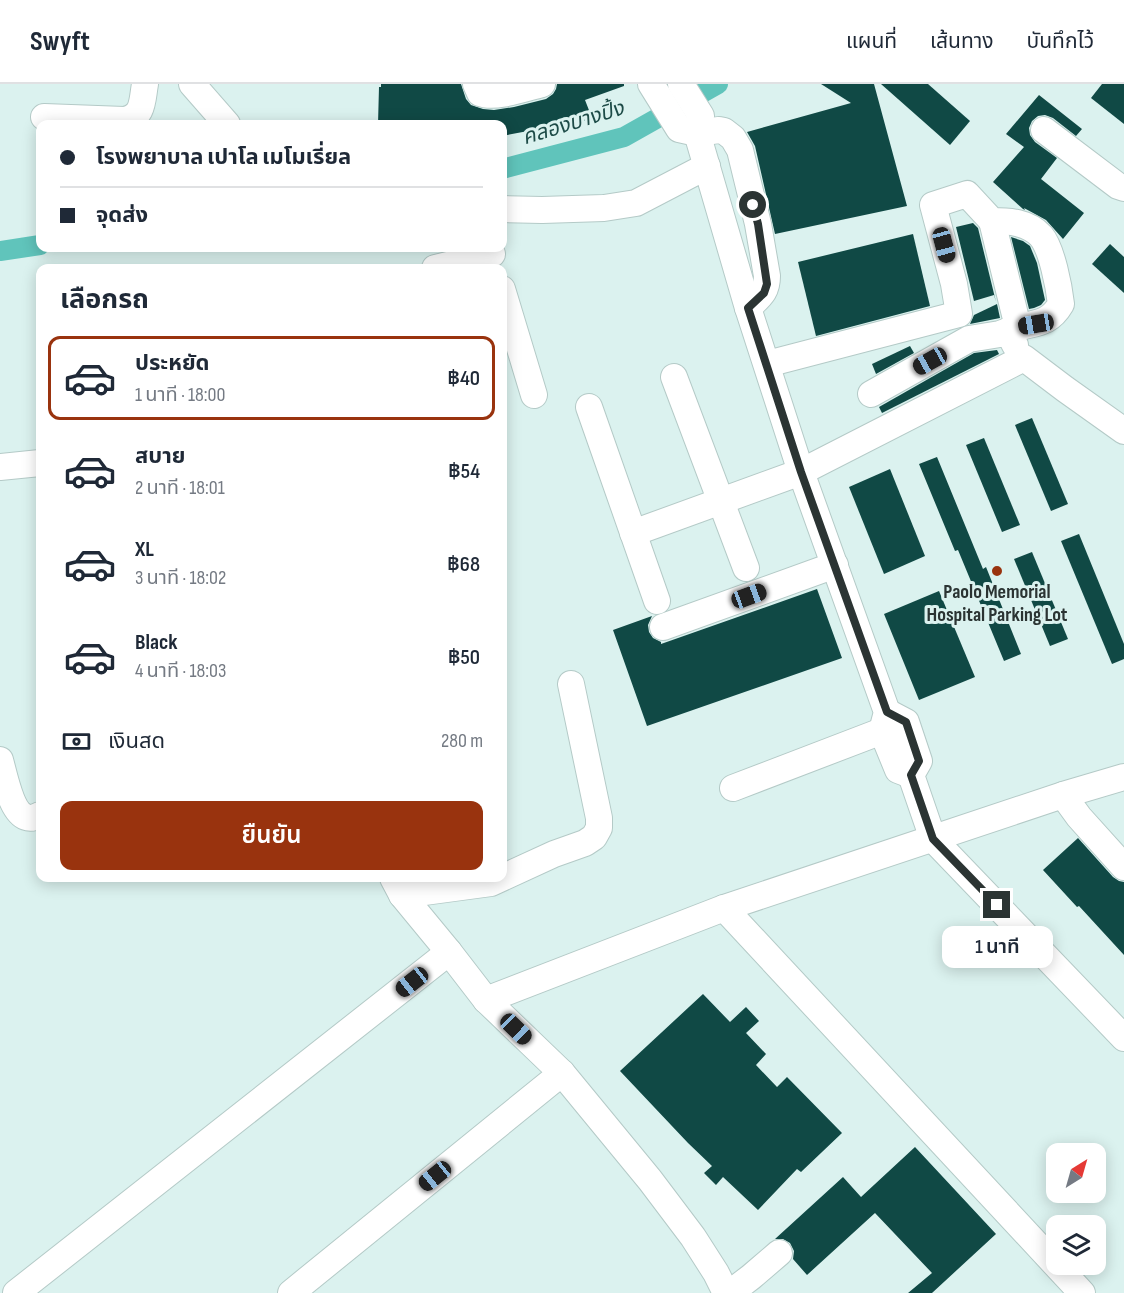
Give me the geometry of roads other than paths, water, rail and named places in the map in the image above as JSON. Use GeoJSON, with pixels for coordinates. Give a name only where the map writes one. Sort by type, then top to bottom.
{"type":"FeatureCollection","features":[{"type":"Feature","properties":{"kind":"street"},"geometry":{"type":"LineString","coordinates":[[44,117],[124,120],[133,118],[140,111],[145,84]]}},
{"type":"Feature","properties":{"kind":"street"},"geometry":{"type":"LineString","coordinates":[[192,84],[224,120]]}},
{"type":"Feature","properties":{"kind":"street"},"geometry":{"type":"LineString","coordinates":[[476,84],[480,93],[484,95],[500,94],[542,84]]}},
{"type":"Feature","properties":{"kind":"street"},"geometry":{"type":"LineString","coordinates":[[651,84],[692,126],[724,131],[733,138],[740,150],[758,224],[767,284],[764,293],[748,308]]}},
{"type":"Feature","properties":{"kind":"street"},"geometry":{"type":"LineString","coordinates":[[681,84],[748,308],[801,472],[835,565],[885,722]]}},
{"type":"Feature","properties":{"kind":"street"},"geometry":{"type":"LineString","coordinates":[[1044,130],[1118,186],[1124,188]]}},
{"type":"Feature","properties":{"kind":"street"},"geometry":{"type":"LineString","coordinates":[[507,209],[604,208],[636,203],[707,166]]}},
{"type":"Feature","properties":{"kind":"street"},"geometry":{"type":"LineString","coordinates":[[969,339],[959,314],[954,284],[933,206],[968,194],[992,221],[1014,343],[1024,358],[1124,431]]}},
{"type":"Feature","properties":{"kind":"street"},"geometry":{"type":"LineString","coordinates":[[871,394],[969,339],[1000,334],[1036,324],[1054,316],[1061,304],[1059,289],[1051,257],[1042,237],[1030,228],[1013,222],[992,221]]}},
{"type":"Feature","properties":{"kind":"street"},"geometry":{"type":"LineString","coordinates":[[454,264],[493,256]]}},
{"type":"Feature","properties":{"kind":"street"},"geometry":{"type":"LineString","coordinates":[[767,364],[959,314]]}},
{"type":"Feature","properties":{"kind":"street"},"geometry":{"type":"LineString","coordinates":[[507,321],[510,340],[534,395]]}},
{"type":"Feature","properties":{"kind":"street"},"geometry":{"type":"LineString","coordinates":[[633,533],[801,472],[1024,358]]}},
{"type":"Feature","properties":{"kind":"street"},"geometry":{"type":"LineString","coordinates":[[674,377],[746,568]]}},
{"type":"Feature","properties":{"kind":"street"},"geometry":{"type":"LineString","coordinates":[[589,407],[657,601]]}},
{"type":"Feature","properties":{"kind":"street"},"geometry":{"type":"LineString","coordinates":[[0,467],[36,463]]}},
{"type":"Feature","properties":{"kind":"street"},"geometry":{"type":"LineString","coordinates":[[663,627],[835,565]]}},
{"type":"Feature","properties":{"kind":"street"},"geometry":{"type":"LineString","coordinates":[[507,876],[554,854],[585,843],[594,837],[599,828],[599,818],[571,684]]}},
{"type":"Feature","properties":{"kind":"street"},"geometry":{"type":"LineString","coordinates":[[733,788],[885,722],[906,722],[919,761],[911,775],[933,839],[1124,1038]]}},
{"type":"Feature","properties":{"kind":"street"},"geometry":{"type":"LineString","coordinates":[[0,760],[18,812],[25,817],[36,817]]}},
{"type":"Feature","properties":{"kind":"street"},"geometry":{"type":"LineString","coordinates":[[486,1000],[724,908],[1063,795],[1124,777]]}},
{"type":"Feature","properties":{"kind":"street"},"geometry":{"type":"LineString","coordinates":[[1063,795],[1079,817],[1124,867]]}},
{"type":"Feature","properties":{"kind":"street"},"geometry":{"type":"LineString","coordinates":[[397,886],[493,882]]}},
{"type":"Feature","properties":{"kind":"street"},"geometry":{"type":"LineString","coordinates":[[397,886],[486,1000],[562,1073],[650,1180],[693,1237],[728,1293],[779,1253]]}},
{"type":"Feature","properties":{"kind":"street"},"geometry":{"type":"LineString","coordinates":[[724,908],[1082,1293]]}},
{"type":"Feature","properties":{"kind":"street"},"geometry":{"type":"LineString","coordinates":[[16,1293],[449,952]]}},
{"type":"Feature","properties":{"kind":"street"},"geometry":{"type":"LineString","coordinates":[[291,1293],[562,1073]]}},
{"type":"Feature","properties":{"kind":"waterway","name":"คลองบางปิ้ง"},"geometry":{"type":"LineString","coordinates":[[507,168],[624,137],[718,84]]}},
{"type":"Feature","properties":{"kind":"waterway","name":"คลองบางปิ้ง"},"geometry":{"type":"LineString","coordinates":[[0,251],[36,246]]}},
{"type":"Feature","properties":{"kind":"place","name":"Paolo Memorial Hospital Parking Lot"},"geometry":{"type":"Point","coordinates":[997,571]}}]}
